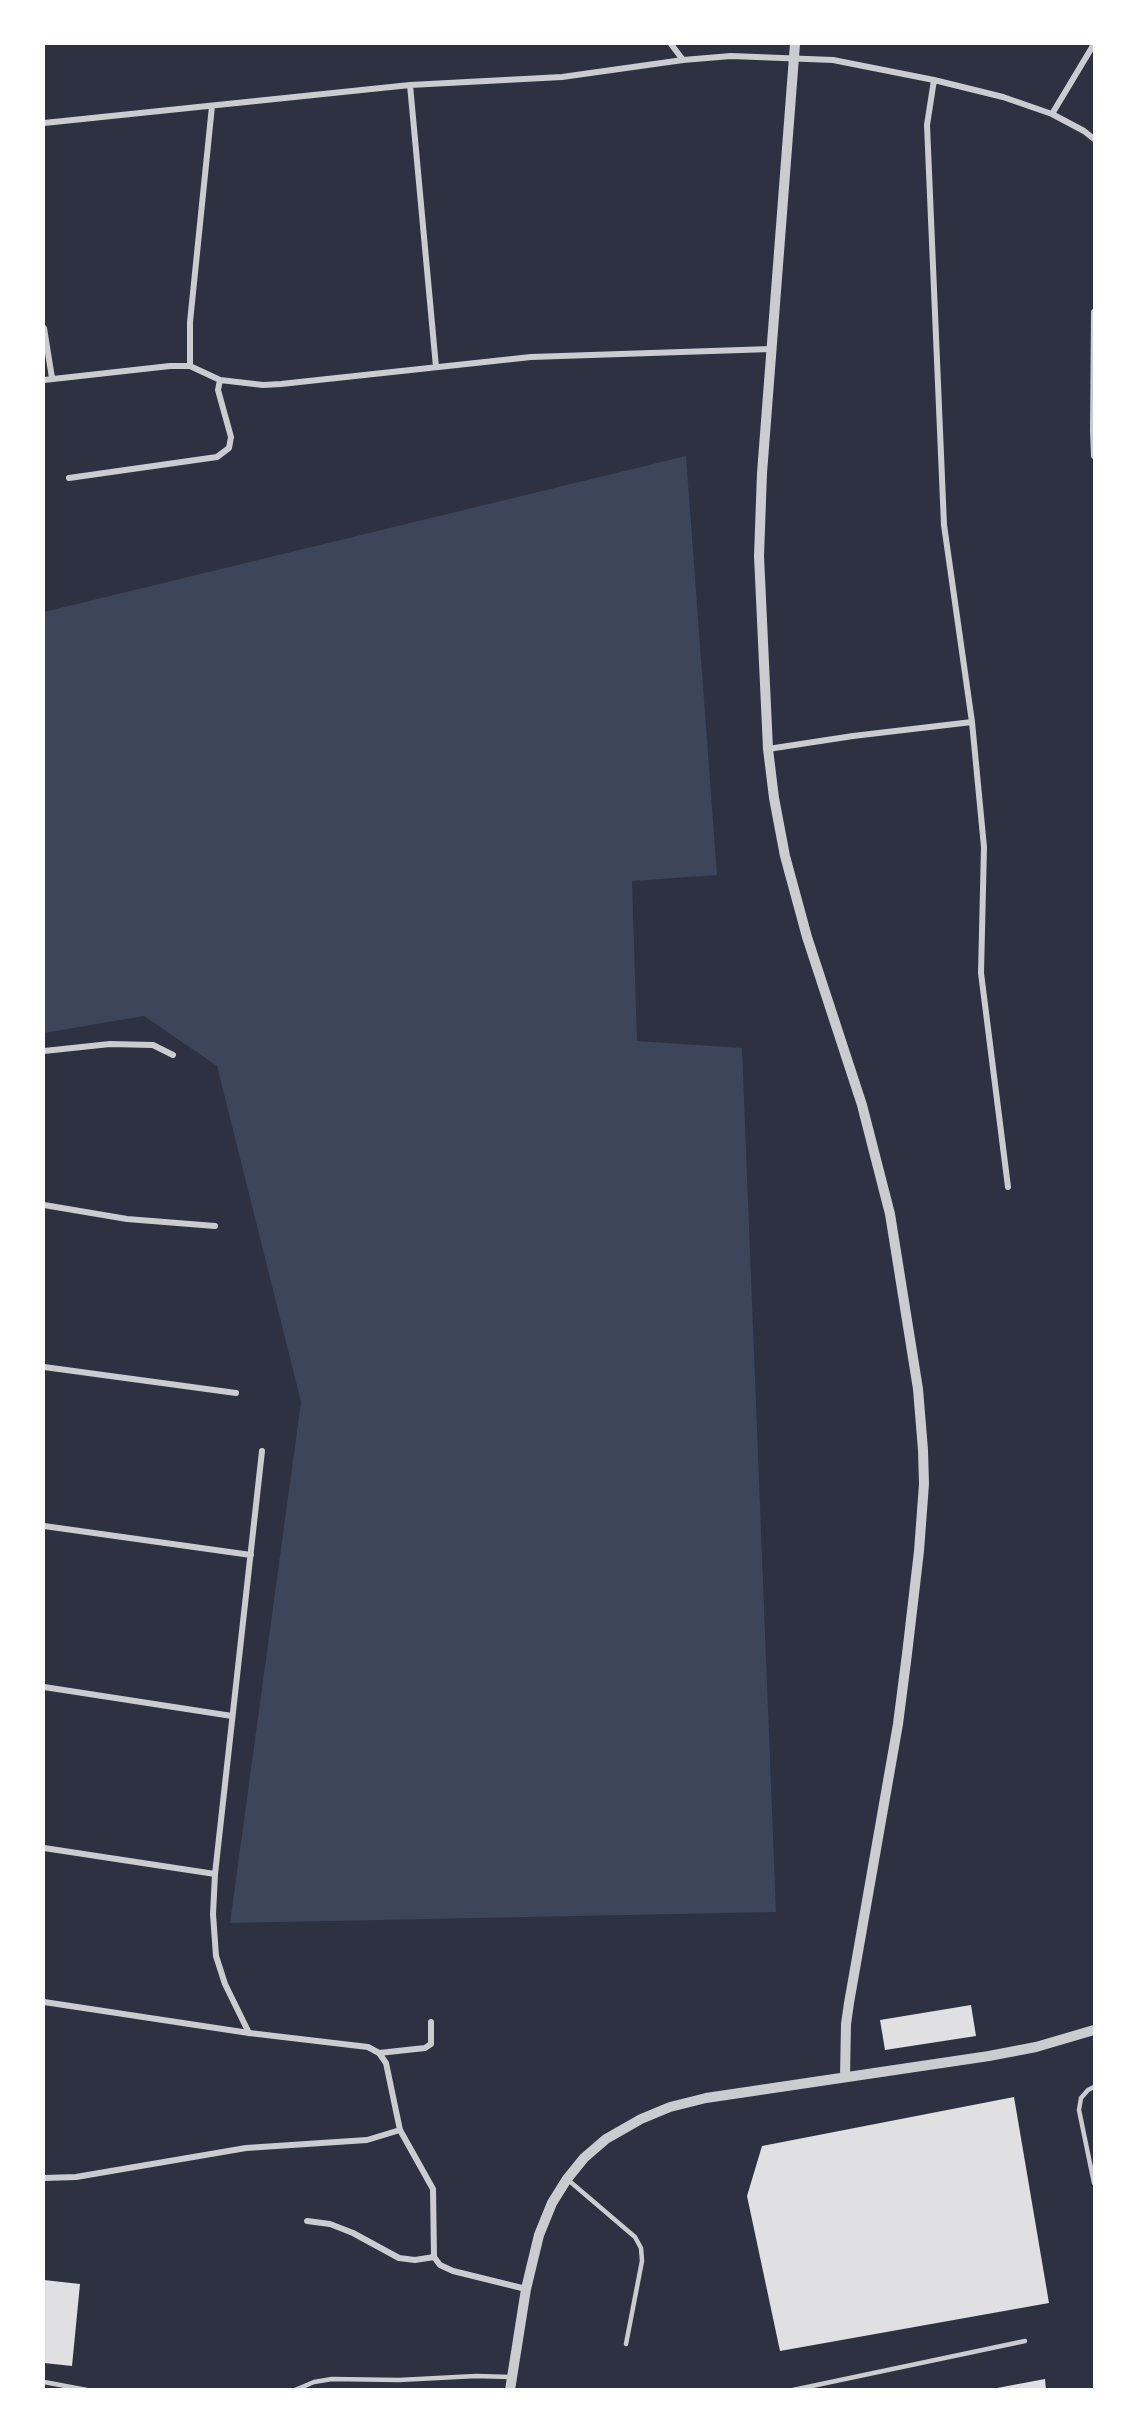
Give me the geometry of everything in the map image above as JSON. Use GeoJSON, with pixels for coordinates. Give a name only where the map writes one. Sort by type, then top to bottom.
{"type":"FeatureCollection","features":[{"type":"Feature","properties":{"kind":"street"},"geometry":{"type":"LineString","coordinates":[[671,44],[683,60]]}},
{"type":"Feature","properties":{"kind":"street"},"geometry":{"type":"LineString","coordinates":[[795,44],[762,473],[759,556],[768,749],[785,856],[807,937],[862,1105],[890,1214],[922,1420],[924,1484],[908,1654],[898,1724],[849,2003],[845,2033],[845,2077]]}},
{"type":"Feature","properties":{"kind":"street"},"geometry":{"type":"LineString","coordinates":[[1052,114],[1094,44]]}},
{"type":"Feature","properties":{"kind":"street"},"geometry":{"type":"LineString","coordinates":[[44,123],[410,85],[562,77],[683,60],[730,56],[794,57],[845,62],[934,81],[1003,97],[1052,114],[1095,139]]}},
{"type":"Feature","properties":{"kind":"street"},"geometry":{"type":"LineString","coordinates":[[934,81],[927,125],[944,525],[972,722],[984,847],[981,973],[1008,1187]]}},
{"type":"Feature","properties":{"kind":"street"},"geometry":{"type":"LineString","coordinates":[[410,85],[436,366]]}},
{"type":"Feature","properties":{"kind":"street"},"geometry":{"type":"LineString","coordinates":[[190,366],[190,322],[212,106]]}},
{"type":"Feature","properties":{"kind":"street"},"geometry":{"type":"LineString","coordinates":[[1095,312],[1093,419],[1095,456]]}},
{"type":"Feature","properties":{"kind":"street"},"geometry":{"type":"LineString","coordinates":[[44,328],[52,378]]}},
{"type":"Feature","properties":{"kind":"street"},"geometry":{"type":"LineString","coordinates":[[44,380],[170,366],[190,366],[220,380],[263,385],[531,357],[771,349]]}},
{"type":"Feature","properties":{"kind":"street"},"geometry":{"type":"LineString","coordinates":[[69,478],[217,457],[229,448],[231,437],[218,390],[220,380]]}},
{"type":"Feature","properties":{"kind":"street"},"geometry":{"type":"LineString","coordinates":[[768,749],[972,722]]}},
{"type":"Feature","properties":{"kind":"street"},"geometry":{"type":"LineString","coordinates":[[44,1051],[110,1044],[153,1046],[173,1055]]}},
{"type":"Feature","properties":{"kind":"street"},"geometry":{"type":"LineString","coordinates":[[44,1205],[126,1219],[215,1226]]}},
{"type":"Feature","properties":{"kind":"street"},"geometry":{"type":"LineString","coordinates":[[44,1367],[236,1393]]}},
{"type":"Feature","properties":{"kind":"street"},"geometry":{"type":"LineString","coordinates":[[249,2033],[225,1984],[216,1956],[213,1914],[214,1874],[262,1451]]}},
{"type":"Feature","properties":{"kind":"street"},"geometry":{"type":"LineString","coordinates":[[44,1526],[251,1555]]}},
{"type":"Feature","properties":{"kind":"street"},"geometry":{"type":"LineString","coordinates":[[44,1687],[232,1716]]}},
{"type":"Feature","properties":{"kind":"street"},"geometry":{"type":"LineString","coordinates":[[44,1848],[214,1874]]}},
{"type":"Feature","properties":{"kind":"street"},"geometry":{"type":"LineString","coordinates":[[44,2002],[249,2033],[368,2047],[379,2053],[386,2063],[400,2130],[433,2189],[434,2257],[440,2265],[453,2271],[526,2289]]}},
{"type":"Feature","properties":{"kind":"street"},"geometry":{"type":"LineString","coordinates":[[379,2053],[425,2048],[431,2044],[431,2022]]}},
{"type":"Feature","properties":{"kind":"street"},"geometry":{"type":"LineString","coordinates":[[510,2390],[526,2289],[539,2235],[552,2203],[567,2179],[584,2158],[606,2139],[641,2119],[670,2107],[706,2098],[989,2056],[1036,2047],[1095,2030]]}},
{"type":"Feature","properties":{"kind":"street"},"geometry":{"type":"LineString","coordinates":[[44,2178],[76,2177],[246,2148],[367,2140],[400,2130]]}},
{"type":"Feature","properties":{"kind":"street"},"geometry":{"type":"LineString","coordinates":[[307,2221],[330,2224],[353,2233],[399,2258],[415,2260],[434,2257]]}},
{"type":"Feature","properties":{"kind":"lane"},"geometry":{"type":"LineString","coordinates":[[1095,2087],[1088,2090],[1081,2098],[1079,2110],[1095,2183]]}},
{"type":"Feature","properties":{"kind":"lane"},"geometry":{"type":"LineString","coordinates":[[567,2179],[635,2237],[641,2248],[642,2260],[626,2344]]}},
{"type":"Feature","properties":{"kind":"lane"},"geometry":{"type":"LineString","coordinates":[[793,2390],[1025,2341]]}},
{"type":"Feature","properties":{"kind":"lane"},"geometry":{"type":"LineString","coordinates":[[295,2390],[314,2382],[332,2379],[511,2377]]}},
{"type":"Feature","properties":{"kind":"lane"},"geometry":{"type":"LineString","coordinates":[[44,2382],[87,2390]]}},
{"type":"Feature","properties":{"kind":"shaded area"},"geometry":{"type":"Polygon","coordinates":[[[686,456],[717,875],[632,881],[637,1041],[742,1048],[776,1912],[230,1923],[301,1402],[217,1066],[144,1016],[44,1033],[44,612],[686,456]]]}},
{"type":"Feature","properties":{"kind":"building"},"geometry":{"type":"Polygon","coordinates":[[[971,2005],[976,2036],[885,2050],[880,2020],[971,2005]]]}},
{"type":"Feature","properties":{"kind":"building"},"geometry":{"type":"Polygon","coordinates":[[[1014,2097],[1049,2303],[780,2351],[747,2196],[762,2146],[1014,2097]]]}},
{"type":"Feature","properties":{"kind":"building"},"geometry":{"type":"Polygon","coordinates":[[[44,2280],[80,2284],[72,2366],[44,2363],[44,2280]]]}},
{"type":"Feature","properties":{"kind":"building"},"geometry":{"type":"Polygon","coordinates":[[[1045,2379],[1046,2390],[998,2390],[997,2388],[1045,2379]]]}}]}
